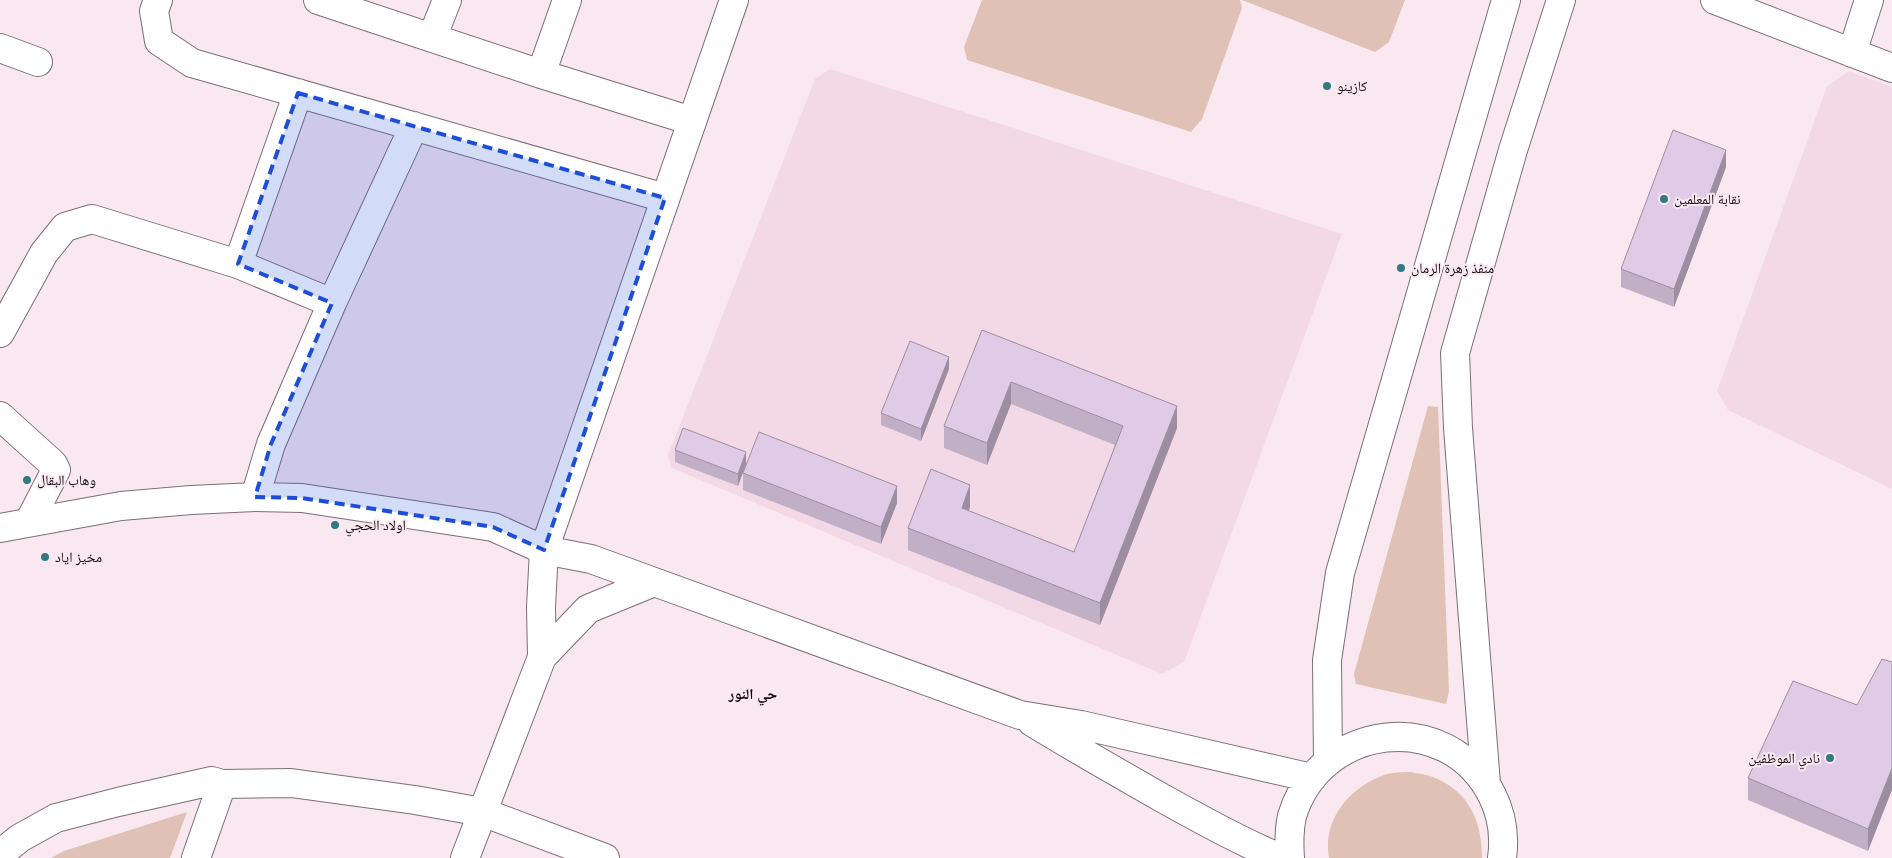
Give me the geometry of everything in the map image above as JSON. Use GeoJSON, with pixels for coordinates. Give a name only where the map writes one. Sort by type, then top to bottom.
{"type":"FeatureCollection","features":[{"type":"Feature","properties":{"kind":"street"},"geometry":{"type":"LineString","coordinates":[[158,0],[154,11],[159,41],[192,63],[665,198]]}},
{"type":"Feature","properties":{"kind":"street"},"geometry":{"type":"LineString","coordinates":[[318,0],[541,74],[692,121]]}},
{"type":"Feature","properties":{"kind":"street"},"geometry":{"type":"LineString","coordinates":[[432,38],[446,0]]}},
{"type":"Feature","properties":{"kind":"street"},"geometry":{"type":"LineString","coordinates":[[541,74],[567,0]]}},
{"type":"Feature","properties":{"kind":"street"},"geometry":{"type":"LineString","coordinates":[[465,858],[542,656],[541,607],[544,550],[734,0]]}},
{"type":"Feature","properties":{"kind":"street"},"geometry":{"type":"LineString","coordinates":[[1320,769],[1327,660],[1340,573],[1506,0]]}},
{"type":"Feature","properties":{"kind":"street"},"geometry":{"type":"LineString","coordinates":[[1486,784],[1458,428],[1454,353],[1561,0]]}},
{"type":"Feature","properties":{"kind":"street"},"geometry":{"type":"LineString","coordinates":[[1714,0],[1892,68]]}},
{"type":"Feature","properties":{"kind":"street"},"geometry":{"type":"LineString","coordinates":[[1852,53],[1869,0]]}},
{"type":"Feature","properties":{"kind":"street"},"geometry":{"type":"LineString","coordinates":[[0,48],[38,62]]}},
{"type":"Feature","properties":{"kind":"street"},"geometry":{"type":"LineString","coordinates":[[238,264],[298,93]]}},
{"type":"Feature","properties":{"kind":"street"},"geometry":{"type":"LineString","coordinates":[[255,497],[271,444],[332,304],[414,126]]}},
{"type":"Feature","properties":{"kind":"street"},"geometry":{"type":"LineString","coordinates":[[0,333],[44,253],[65,227],[92,219],[238,264],[332,304]]}},
{"type":"Feature","properties":{"kind":"street"},"geometry":{"type":"LineString","coordinates":[[0,416],[53,464],[56,470],[29,522]]}},
{"type":"Feature","properties":{"kind":"street"},"geometry":{"type":"LineString","coordinates":[[0,528],[121,506],[255,497],[302,498],[492,527],[544,550],[591,559],[1020,715],[1320,769]]}},
{"type":"Feature","properties":{"kind":"street"},"geometry":{"type":"LineString","coordinates":[[542,656],[588,609],[654,582]]}},
{"type":"Feature","properties":{"kind":"street"},"geometry":{"type":"LineString","coordinates":[[1020,715],[1193,815],[1245,843],[1280,858]]}},
{"type":"Feature","properties":{"kind":"street"},"geometry":{"type":"LineString","coordinates":[[1290,858],[1289,840],[1292,818],[1300,796],[1320,769],[1346,749],[1368,740],[1390,737],[1412,738],[1434,743],[1454,753],[1472,767],[1486,784],[1496,804],[1502,826],[1504,848],[1502,858]]}},
{"type":"Feature","properties":{"kind":"street"},"geometry":{"type":"LineString","coordinates":[[0,854],[20,838],[56,818],[212,780],[222,784],[291,783],[415,800],[482,812],[606,858]]}},
{"type":"Feature","properties":{"kind":"street"},"geometry":{"type":"LineString","coordinates":[[196,858],[222,784]]}},
{"type":"Feature","properties":{"kind":"highlighted area"},"geometry":{"type":"Polygon","coordinates":[[[298,93],[665,198],[544,550],[493,527],[302,498],[255,497],[271,444],[332,303],[238,264],[298,93]]]}},
{"type":"Feature","properties":{"kind":"shaded area"},"geometry":{"type":"Polygon","coordinates":[[[982,0],[1240,0],[1242,8],[1202,119],[1191,132],[967,60],[964,47],[982,0]]]}},
{"type":"Feature","properties":{"kind":"shaded area"},"geometry":{"type":"Polygon","coordinates":[[[1242,0],[1405,0],[1389,42],[1375,52],[1242,0]]]}},
{"type":"Feature","properties":{"kind":"shaded area"},"geometry":{"type":"Polygon","coordinates":[[[830,69],[1342,234],[1184,662],[1162,674],[672,468],[668,455],[815,79],[830,69]]]}},
{"type":"Feature","properties":{"kind":"shaded area"},"geometry":{"type":"Polygon","coordinates":[[[1849,71],[1892,87],[1892,489],[1728,410],[1717,391],[1827,86],[1849,71]]]}},
{"type":"Feature","properties":{"kind":"shaded area"},"geometry":{"type":"Polygon","coordinates":[[[1428,406],[1438,407],[1449,691],[1446,704],[1356,684],[1354,674],[1428,406]]]}},
{"type":"Feature","properties":{"kind":"shaded area"},"geometry":{"type":"Polygon","coordinates":[[[1411,772],[1438,779],[1459,793],[1472,811],[1477,822],[1482,858],[1329,858],[1328,844],[1334,818],[1350,797],[1372,780],[1384,775],[1411,772]]]}},
{"type":"Feature","properties":{"kind":"shaded area"},"geometry":{"type":"Polygon","coordinates":[[[187,812],[170,858],[51,858],[64,851],[187,812]]]}},
{"type":"Feature","properties":{"kind":"building"},"geometry":{"type":"Polygon","coordinates":[[[1673,130],[1726,150],[1674,289],[1621,269],[1673,130]]]}},
{"type":"Feature","properties":{"kind":"building"},"geometry":{"type":"Polygon","coordinates":[[[982,330],[1177,406],[1100,603],[908,528],[931,469],[970,485],[962,508],[1074,552],[1123,426],[1011,382],[987,443],[944,426],[982,330]]]}},
{"type":"Feature","properties":{"kind":"building"},"geometry":{"type":"Polygon","coordinates":[[[910,341],[949,357],[921,429],[881,413],[910,341]]]}},
{"type":"Feature","properties":{"kind":"building"},"geometry":{"type":"Polygon","coordinates":[[[683,428],[746,452],[738,474],[675,450],[683,428]]]}},
{"type":"Feature","properties":{"kind":"building"},"geometry":{"type":"Polygon","coordinates":[[[759,432],[897,486],[881,527],[743,473],[759,432]]]}},
{"type":"Feature","properties":{"kind":"building","name":"نادي الموظفين"},"geometry":{"type":"Polygon","coordinates":[[[1882,659],[1892,662],[1892,768],[1868,829],[1748,778],[1793,681],[1857,705],[1882,659]]]}},
{"type":"Feature","properties":{"kind":"place","name":"كازينو"},"geometry":{"type":"Point","coordinates":[1327,86]}},
{"type":"Feature","properties":{"kind":"place","name":"نقابة المعلمين"},"geometry":{"type":"Point","coordinates":[1664,199]}},
{"type":"Feature","properties":{"kind":"place","name":"منفذ زهرة الرمان"},"geometry":{"type":"Point","coordinates":[1401,268]}},
{"type":"Feature","properties":{"kind":"place","name":"وهاب البقال"},"geometry":{"type":"Point","coordinates":[27,480]}},
{"type":"Feature","properties":{"kind":"place","name":"اولاد الحجي"},"geometry":{"type":"Point","coordinates":[335,525]}},
{"type":"Feature","properties":{"kind":"place","name":"مخيز اياد"},"geometry":{"type":"Point","coordinates":[45,557]}},
{"type":"Feature","properties":{"kind":"place","name":"نادي الموظفين"},"geometry":{"type":"Point","coordinates":[1830,758]}},
{"type":"Feature","properties":{"kind":"district","name":"حي النور"},"geometry":{"type":"Point","coordinates":[753,694]}}]}
